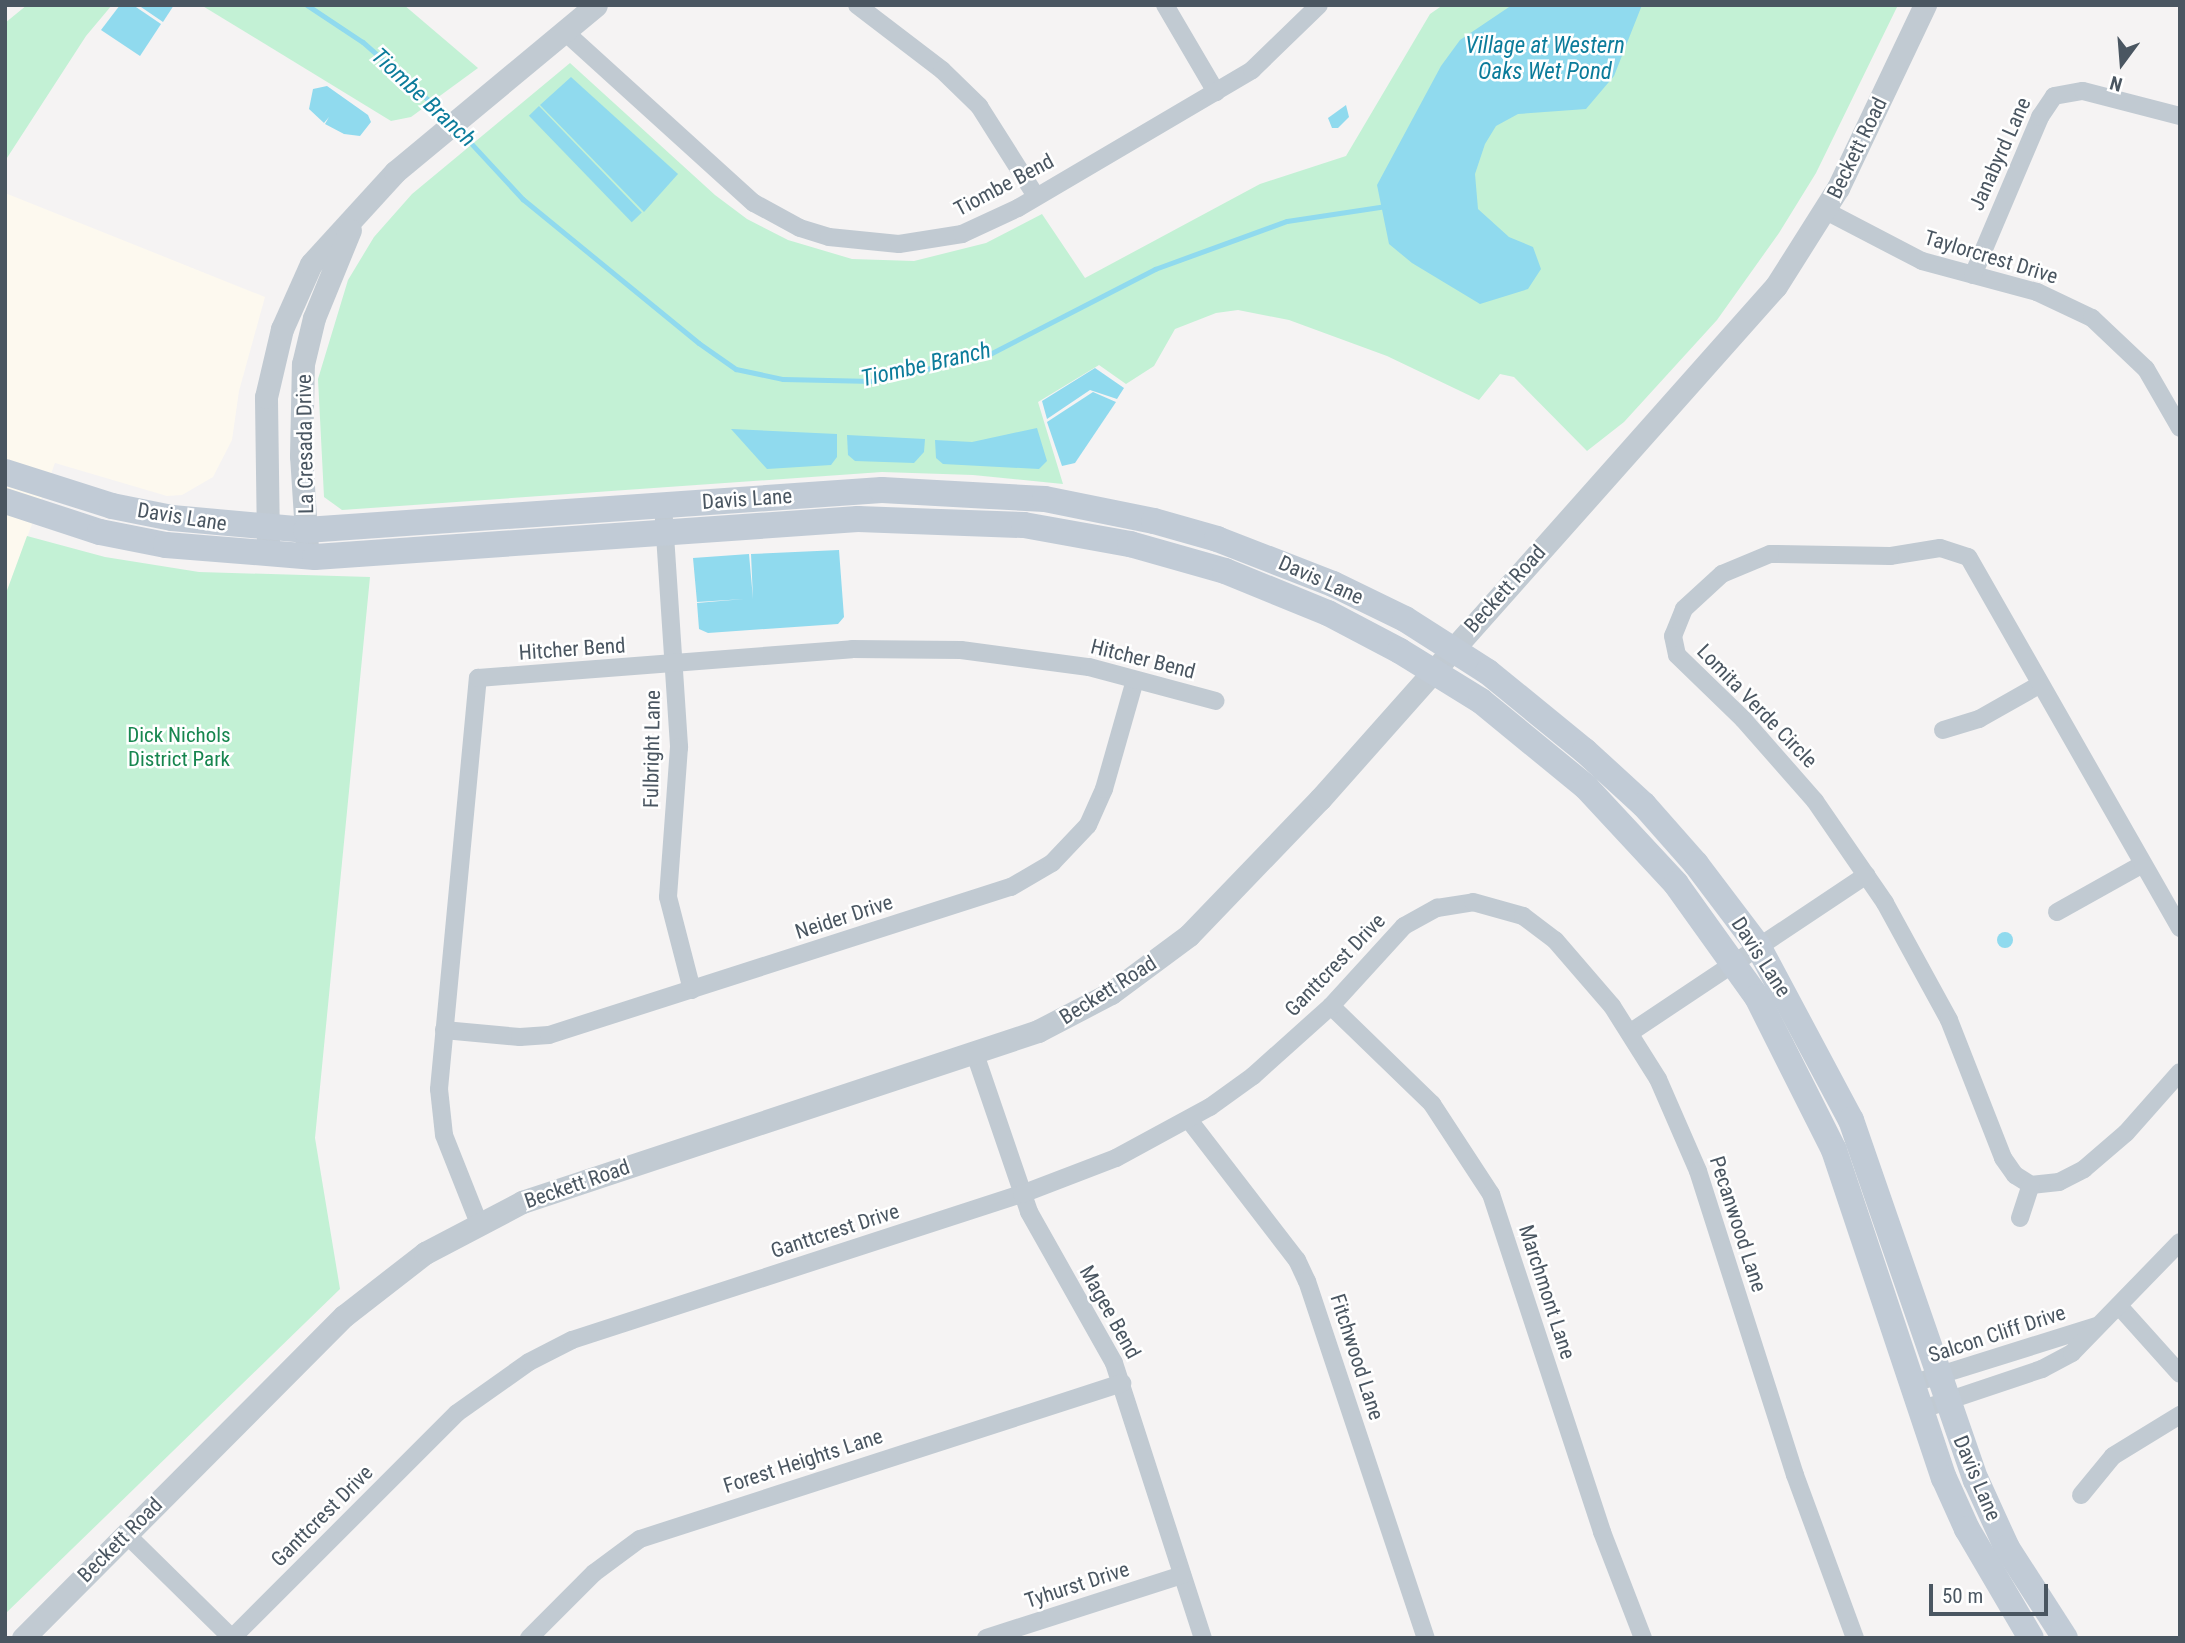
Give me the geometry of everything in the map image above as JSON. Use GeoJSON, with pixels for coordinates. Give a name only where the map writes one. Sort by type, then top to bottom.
{"type":"FeatureCollection","features":[{"type":"Feature","properties":{"kind":"main road","name":"Davis Lane"},"geometry":{"type":"LineString","coordinates":[[5,472],[112,506],[225,526],[306,530],[663,505],[937,490],[1093,507],[1269,557],[1381,608],[1452,648],[1528,701],[1644,805],[1758,946],[1851,1120],[1924,1380],[1920,1410],[1967,1529],[2031,1638]]}},
{"type":"Feature","properties":{"kind":"main road","name":"Davis Lane"},"geometry":{"type":"LineString","coordinates":[[5,500],[114,534],[166,545],[268,556],[307,557],[904,517],[1001,523],[1084,535],[1180,557],[1274,589],[1434,670],[1481,701],[1586,787],[1676,884],[1733,961],[1772,1021],[1823,1125],[1924,1380],[1946,1402],[2007,1548],[2065,1638]]}},
{"type":"Feature","properties":{"kind":"street","name":"La Cresada Drive"},"geometry":{"type":"LineString","coordinates":[[268,556],[264,424],[277,345],[312,264],[431,140],[596,5]]}},
{"type":"Feature","properties":{"kind":"street"},"geometry":{"type":"LineString","coordinates":[[857,5],[942,70],[979,106],[1036,196]]}},
{"type":"Feature","properties":{"kind":"street"},"geometry":{"type":"LineString","coordinates":[[1165,5],[1216,92]]}},
{"type":"Feature","properties":{"kind":"street","name":"Tiombe Bend"},"geometry":{"type":"LineString","coordinates":[[564,31],[736,189],[800,228],[868,243],[936,240],[979,228],[1216,92],[1270,56],[1318,5]]}},
{"type":"Feature","properties":{"kind":"street","name":"Beckett Road"},"geometry":{"type":"LineString","coordinates":[[23,1638],[344,1316],[390,1278],[478,1221],[563,1187],[975,1054],[1087,1007],[1189,935],[1320,799],[1764,300],[1826,211],[1925,5]]}},
{"type":"Feature","properties":{"kind":"street","name":"Janabyrd Lane"},"geometry":{"type":"LineString","coordinates":[[1973,275],[2040,117],[2054,96],[2083,91],[2180,116]]}},
{"type":"Feature","properties":{"kind":"street","name":"Taylorcrest Drive"},"geometry":{"type":"LineString","coordinates":[[1826,211],[1905,254],[2037,292],[2106,328],[2146,369],[2180,428]]}},
{"type":"Feature","properties":{"kind":"street","name":"La Cresada Drive"},"geometry":{"type":"LineString","coordinates":[[307,557],[303,364],[318,307],[357,215]]}},
{"type":"Feature","properties":{"kind":"street","name":"Fulbright Lane"},"geometry":{"type":"LineString","coordinates":[[663,505],[679,747],[668,897],[692,990]]}},
{"type":"Feature","properties":{"kind":"street","name":"Lomita Verde Circle"},"geometry":{"type":"LineString","coordinates":[[2031,1185],[2015,1175],[2003,1158],[1949,1020],[1866,875],[1771,750],[1677,655],[1672,636],[1684,609],[1722,574],[1770,554],[1890,556],[1952,550],[1974,563],[2039,685],[2110,802],[2141,865],[2180,928]]}},
{"type":"Feature","properties":{"kind":"street","name":"Hitcher Bend"},"geometry":{"type":"LineString","coordinates":[[478,1221],[440,1113],[444,1030],[478,678],[865,649],[951,649],[1043,659],[1216,701]]}},
{"type":"Feature","properties":{"kind":"street","name":"Neider Drive"},"geometry":{"type":"LineString","coordinates":[[444,1030],[520,1037],[549,1035],[1011,887],[1039,872],[1076,840],[1097,808],[1135,680]]}},
{"type":"Feature","properties":{"kind":"street"},"geometry":{"type":"LineString","coordinates":[[1943,730],[1979,719],[2039,685]]}},
{"type":"Feature","properties":{"kind":"street"},"geometry":{"type":"LineString","coordinates":[[2057,912],[2141,865]]}},
{"type":"Feature","properties":{"kind":"street"},"geometry":{"type":"LineString","coordinates":[[1631,1032],[1733,961],[1866,875]]}},
{"type":"Feature","properties":{"kind":"street","name":"Ganttcrest Drive"},"geometry":{"type":"LineString","coordinates":[[232,1638],[433,1436],[483,1392],[529,1362],[584,1336],[1022,1194],[1116,1158],[1189,1120],[1253,1076],[1331,1006],[1404,926],[1437,908],[1473,902]]}},
{"type":"Feature","properties":{"kind":"street","name":"Pecanwood Lane"},"geometry":{"type":"LineString","coordinates":[[1473,902],[1509,909],[1539,926],[1585,971],[1631,1032],[1685,1137],[1795,1475],[1855,1638]]}},
{"type":"Feature","properties":{"kind":"street","name":"Marchmont Lane"},"geometry":{"type":"LineString","coordinates":[[1331,1006],[1432,1104],[1472,1159],[1491,1194],[1602,1532],[1643,1638]]}},
{"type":"Feature","properties":{"kind":"street","name":"Magee Bend"},"geometry":{"type":"LineString","coordinates":[[975,1054],[1022,1194],[1122,1383],[1203,1638]]}},
{"type":"Feature","properties":{"kind":"street"},"geometry":{"type":"LineString","coordinates":[[2020,1218],[2031,1185],[2059,1182],[2097,1160],[2178,1079]]}},
{"type":"Feature","properties":{"kind":"street","name":"Fitchwood Lane"},"geometry":{"type":"LineString","coordinates":[[1189,1120],[1302,1269],[1426,1638]]}},
{"type":"Feature","properties":{"kind":"street","name":"Salcon Cliff Drive"},"geometry":{"type":"LineString","coordinates":[[1920,1410],[2059,1361],[2119,1306],[2180,1242]]}},
{"type":"Feature","properties":{"kind":"street"},"geometry":{"type":"LineString","coordinates":[[2119,1306],[2180,1374]]}},
{"type":"Feature","properties":{"kind":"street","name":"Salcon Cliff Drive"},"geometry":{"type":"LineString","coordinates":[[1924,1380],[2096,1326]]}},
{"type":"Feature","properties":{"kind":"street","name":"Forest Heights Lane"},"geometry":{"type":"LineString","coordinates":[[528,1638],[594,1573],[640,1539],[1122,1383]]}},
{"type":"Feature","properties":{"kind":"street"},"geometry":{"type":"LineString","coordinates":[[2081,1495],[2113,1455],[2180,1415]]}},
{"type":"Feature","properties":{"kind":"street"},"geometry":{"type":"LineString","coordinates":[[126,1534],[232,1638]]}},
{"type":"Feature","properties":{"kind":"street","name":"Tyhurst Drive"},"geometry":{"type":"LineString","coordinates":[[986,1638],[1182,1575]]}},
{"type":"Feature","properties":{"kind":"shaded area"},"geometry":{"type":"Polygon","coordinates":[[[5,193],[265,297],[239,391],[232,440],[213,477],[182,495],[167,496],[55,463],[5,596],[5,193]]]}},
{"type":"Feature","properties":{"kind":"green space"},"geometry":{"type":"Polygon","coordinates":[[[27,5],[112,5],[86,36],[5,161],[5,23],[27,5]]]}},
{"type":"Feature","properties":{"kind":"green space"},"geometry":{"type":"Polygon","coordinates":[[[201,5],[404,5],[478,68],[411,117],[391,121],[201,5]]]}},
{"type":"Feature","properties":{"kind":"green space"},"geometry":{"type":"Polygon","coordinates":[[[1443,5],[1898,5],[1816,173],[1779,233],[1717,320],[1624,422],[1587,451],[1514,377],[1500,374],[1479,400],[1387,356],[1289,320],[1238,310],[1216,313],[1175,329],[1154,366],[1126,384],[1099,365],[1038,402],[1063,484],[973,475],[882,472],[342,510],[324,497],[318,379],[348,280],[374,237],[412,194],[570,63],[715,195],[747,219],[788,240],[852,259],[914,261],[986,243],[1042,214],[1085,278],[1260,184],[1346,156],[1430,14],[1443,5]]]}},
{"type":"Feature","properties":{"kind":"green space","name":"Dick Nichols District Park"},"geometry":{"type":"Polygon","coordinates":[[[27,536],[105,557],[199,572],[370,577],[315,1138],[340,1289],[5,1614],[5,596],[27,536]]]}},
{"type":"Feature","properties":{"kind":"water"},"geometry":{"type":"Polygon","coordinates":[[[120,5],[133,5],[161,24],[140,56],[101,30],[120,5]]]}},
{"type":"Feature","properties":{"kind":"water"},"geometry":{"type":"Polygon","coordinates":[[[138,5],[174,5],[163,22],[138,5]]]}},
{"type":"Feature","properties":{"kind":"water","name":"Village at Western Oaks Wet Pond"},"geometry":{"type":"Polygon","coordinates":[[[1512,5],[1642,5],[1614,76],[1586,109],[1518,114],[1496,126],[1485,144],[1475,174],[1478,209],[1509,237],[1533,247],[1541,269],[1528,289],[1480,304],[1412,263],[1389,244],[1377,185],[1441,66],[1460,40],[1512,5]]]}},
{"type":"Feature","properties":{"kind":"water"},"geometry":{"type":"Polygon","coordinates":[[[571,77],[678,174],[644,212],[540,105],[571,77]]]}},
{"type":"Feature","properties":{"kind":"water"},"geometry":{"type":"Polygon","coordinates":[[[327,86],[368,115],[371,122],[360,136],[344,134],[325,124],[329,117],[324,123],[309,109],[313,89],[327,86]]]}},
{"type":"Feature","properties":{"kind":"water"},"geometry":{"type":"Polygon","coordinates":[[[1346,105],[1349,117],[1338,128],[1332,128],[1328,118],[1346,105]]]}},
{"type":"Feature","properties":{"kind":"water"},"geometry":{"type":"Polygon","coordinates":[[[539,106],[642,212],[632,222],[529,116],[539,106]]]}},
{"type":"Feature","properties":{"kind":"water"},"geometry":{"type":"Polygon","coordinates":[[[1095,368],[1124,388],[1117,399],[1090,390],[1047,419],[1042,401],[1095,368]]]}},
{"type":"Feature","properties":{"kind":"water"},"geometry":{"type":"Polygon","coordinates":[[[1093,392],[1116,402],[1075,463],[1062,466],[1047,422],[1093,392]]]}},
{"type":"Feature","properties":{"kind":"water"},"geometry":{"type":"Polygon","coordinates":[[[1037,428],[1047,461],[1039,469],[943,464],[936,458],[935,440],[972,442],[1037,428]]]}},
{"type":"Feature","properties":{"kind":"water"},"geometry":{"type":"Polygon","coordinates":[[[731,429],[837,434],[837,457],[831,465],[767,469],[731,429]]]}},
{"type":"Feature","properties":{"kind":"water"},"geometry":{"type":"Polygon","coordinates":[[[847,435],[925,439],[924,452],[914,463],[855,461],[848,455],[847,435]]]}},
{"type":"Feature","properties":{"kind":"water"},"geometry":{"type":"Polygon","coordinates":[[[839,550],[844,617],[838,624],[708,633],[699,629],[697,603],[744,599],[697,602],[693,558],[749,554],[753,599],[751,554],[839,550]]]}},
{"type":"Feature","properties":{"kind":"water"},"geometry":{"type":"Polygon","coordinates":[[[2005,932],[2013,940],[2005,948],[1997,940],[2005,932]]]}},
{"type":"Feature","properties":{"kind":"waterway","name":"Tiombe Branch"},"geometry":{"type":"LineString","coordinates":[[307,5],[363,42],[449,118]]}},
{"type":"Feature","properties":{"kind":"waterway","name":"Tiombe Branch"},"geometry":{"type":"LineString","coordinates":[[459,130],[523,199],[699,343],[736,369],[783,379],[873,381],[988,355],[1155,269],[1287,221],[1386,206]]}}]}
